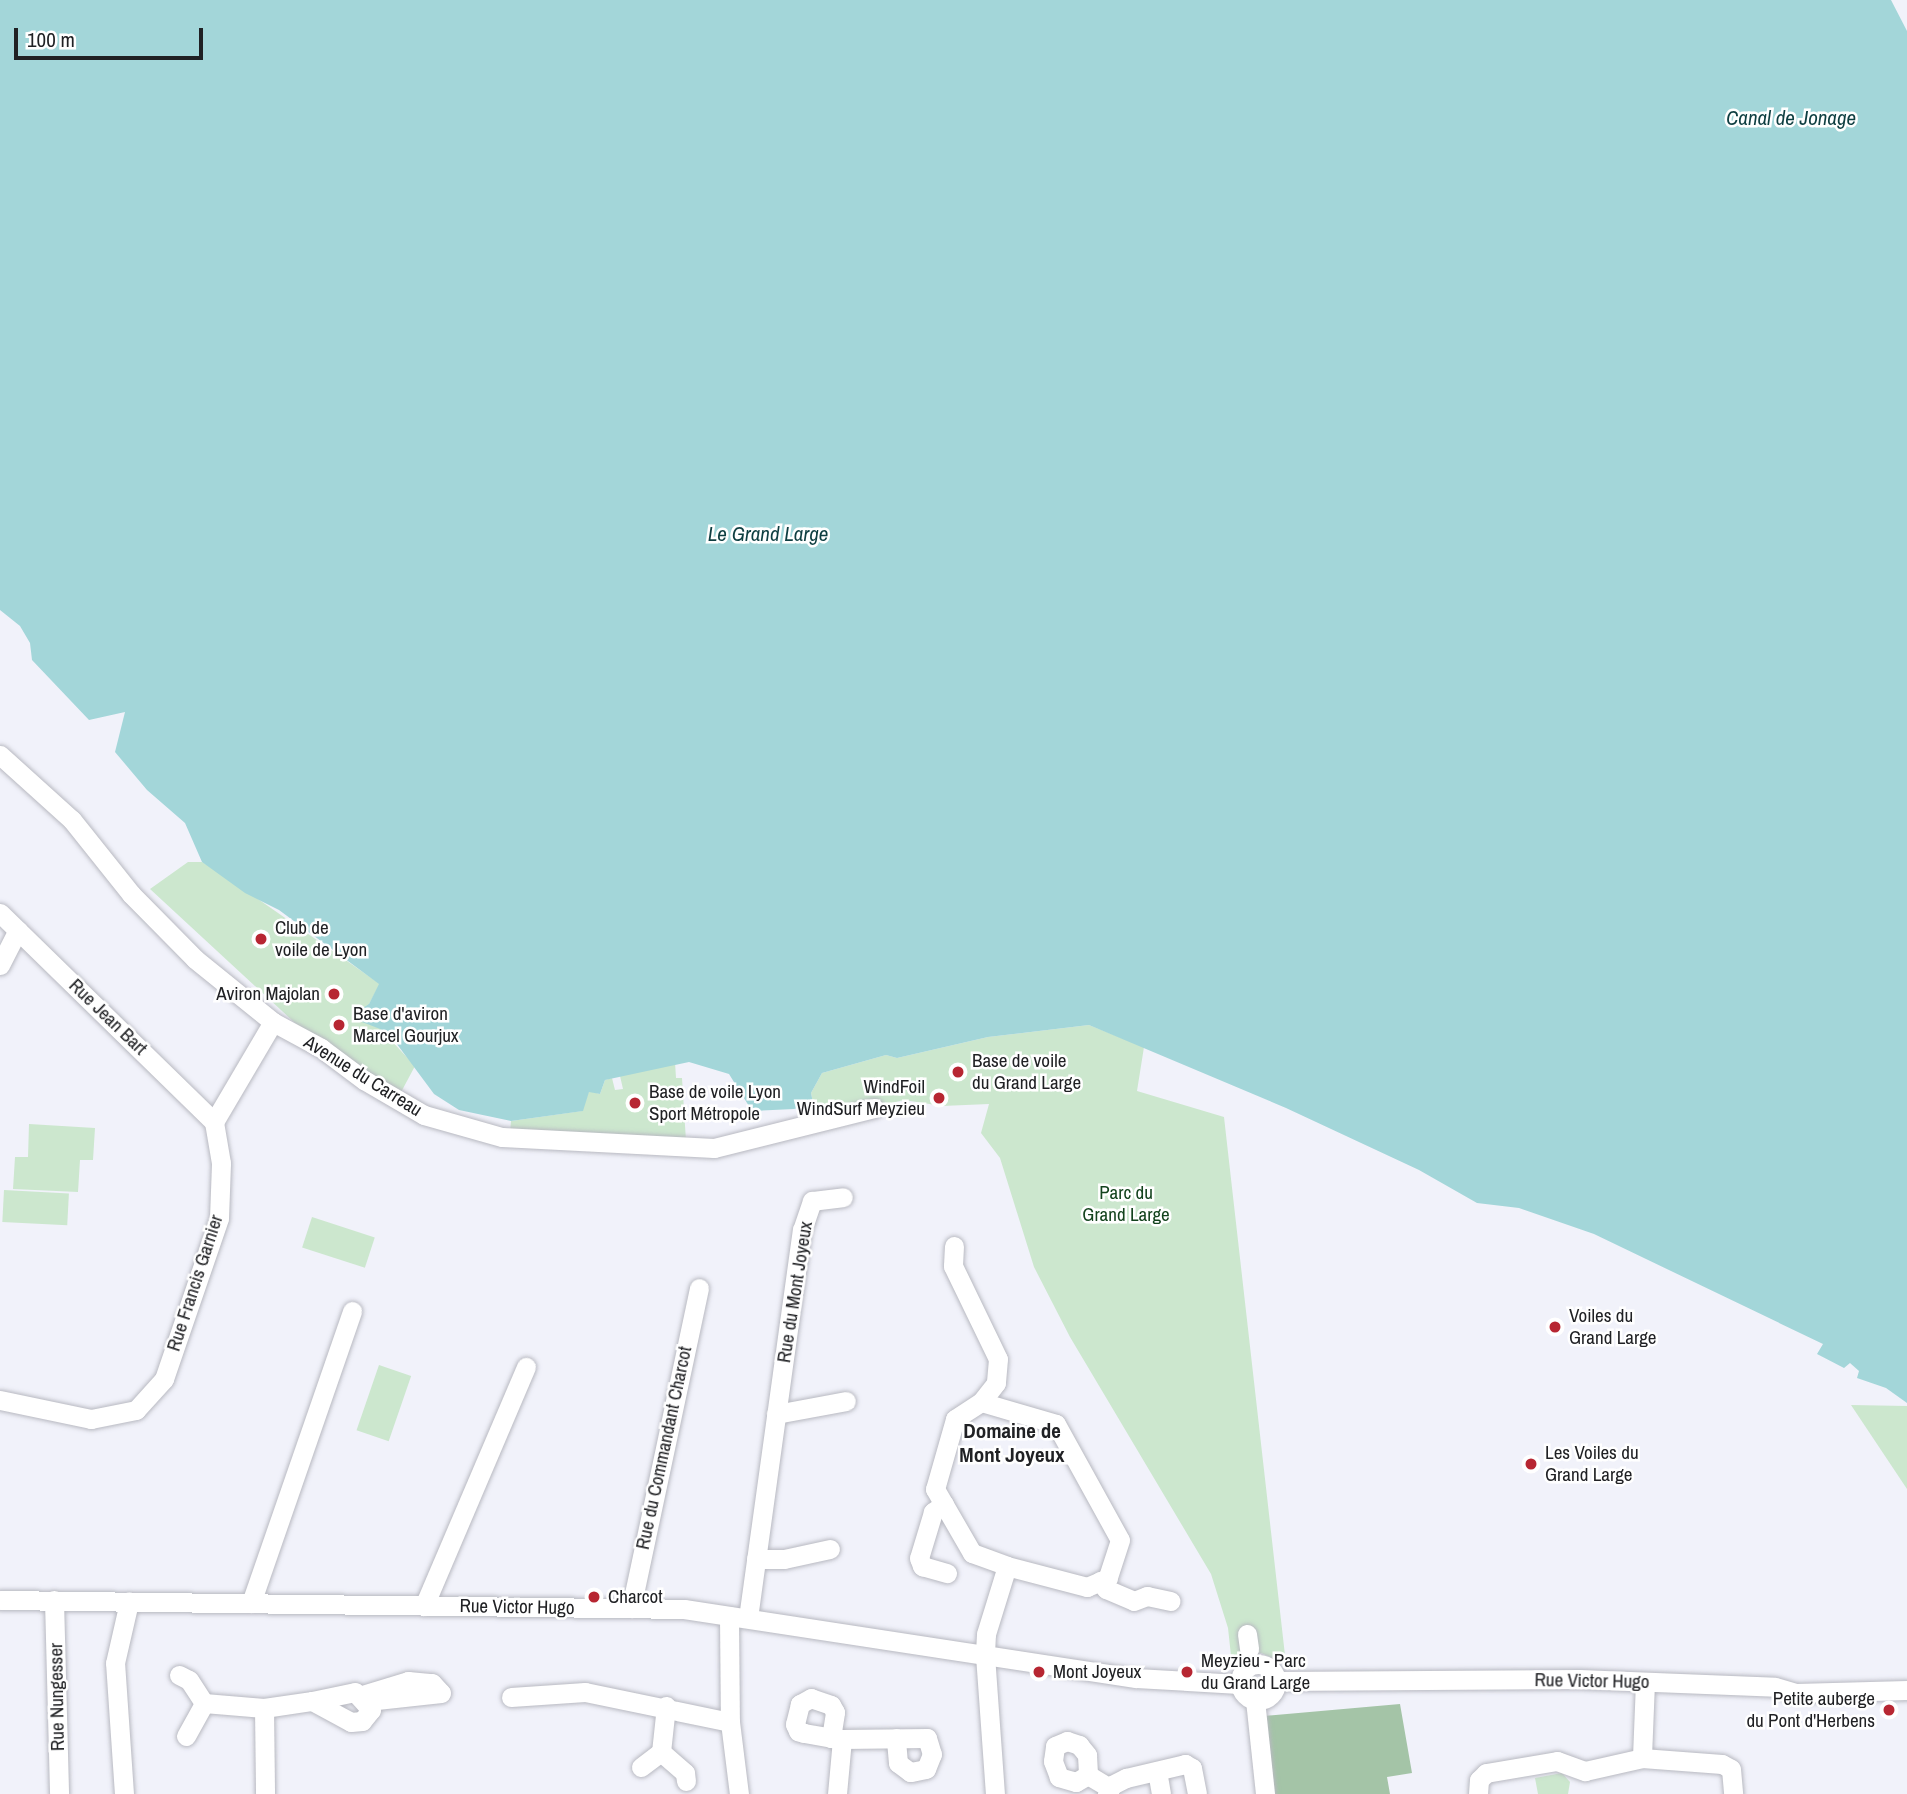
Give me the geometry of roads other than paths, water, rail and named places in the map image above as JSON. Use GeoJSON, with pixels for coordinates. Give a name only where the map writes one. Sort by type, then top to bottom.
{"type":"FeatureCollection","features":[{"type":"Feature","properties":{"kind":"street","name":"Avenue du Carreau"},"geometry":{"type":"LineString","coordinates":[[0,755],[72,820],[160,926],[273,1023],[321,1048],[364,1080],[424,1115],[502,1138],[714,1148],[874,1108]]}},
{"type":"Feature","properties":{"kind":"street","name":"Rue Jean Bart"},"geometry":{"type":"LineString","coordinates":[[0,913],[214,1122]]}},
{"type":"Feature","properties":{"kind":"street"},"geometry":{"type":"LineString","coordinates":[[0,965],[18,930]]}},
{"type":"Feature","properties":{"kind":"street"},"geometry":{"type":"LineString","coordinates":[[214,1122],[273,1023]]}},
{"type":"Feature","properties":{"kind":"street","name":"Rue Francis Garnier"},"geometry":{"type":"LineString","coordinates":[[0,1400],[91,1419],[136,1410],[164,1379],[219,1219],[221,1163],[214,1122]]}},
{"type":"Feature","properties":{"kind":"street","name":"Rue du Mont Joyeux"},"geometry":{"type":"LineString","coordinates":[[738,1794],[730,1722],[738,1617],[756,1559],[802,1230],[813,1201],[843,1197]]}},
{"type":"Feature","properties":{"kind":"street"},"geometry":{"type":"LineString","coordinates":[[954,1246],[953,1266],[998,1359],[996,1383],[981,1402],[955,1419],[935,1489],[972,1553],[1007,1566],[1087,1587],[1108,1578],[1119,1540],[1056,1424],[981,1402]]}},
{"type":"Feature","properties":{"kind":"street","name":"Rue du Commandant Charcot"},"geometry":{"type":"LineString","coordinates":[[631,1608],[699,1288]]}},
{"type":"Feature","properties":{"kind":"street"},"geometry":{"type":"LineString","coordinates":[[251,1603],[352,1311]]}},
{"type":"Feature","properties":{"kind":"street"},"geometry":{"type":"LineString","coordinates":[[425,1606],[526,1367]]}},
{"type":"Feature","properties":{"kind":"street"},"geometry":{"type":"LineString","coordinates":[[776,1414],[846,1401]]}},
{"type":"Feature","properties":{"kind":"street"},"geometry":{"type":"LineString","coordinates":[[944,1504],[933,1512],[919,1558],[922,1566],[947,1573]]}},
{"type":"Feature","properties":{"kind":"street"},"geometry":{"type":"LineString","coordinates":[[756,1559],[784,1559],[830,1549]]}},
{"type":"Feature","properties":{"kind":"street"},"geometry":{"type":"LineString","coordinates":[[995,1794],[985,1656],[986,1634],[1007,1566]]}},
{"type":"Feature","properties":{"kind":"street"},"geometry":{"type":"LineString","coordinates":[[1100,1581],[1105,1589],[1133,1601],[1147,1596],[1170,1601]]}},
{"type":"Feature","properties":{"kind":"street","name":"Rue Victor Hugo"},"geometry":{"type":"LineString","coordinates":[[0,1600],[631,1608],[738,1617],[1136,1678],[1239,1684]]}},
{"type":"Feature","properties":{"kind":"street","name":"Rue Nungesser"},"geometry":{"type":"LineString","coordinates":[[54,1600],[59,1794]]}},
{"type":"Feature","properties":{"kind":"street"},"geometry":{"type":"LineString","coordinates":[[124,1794],[115,1663],[129,1602]]}},
{"type":"Feature","properties":{"kind":"street"},"geometry":{"type":"LineString","coordinates":[[1256,1663],[1272,1670],[1276,1681],[1272,1693],[1255,1700],[1244,1694],[1239,1684],[1246,1668],[1256,1663]]}},
{"type":"Feature","properties":{"kind":"street"},"geometry":{"type":"LineString","coordinates":[[178,1675],[189,1679],[204,1703]]}},
{"type":"Feature","properties":{"kind":"street","name":"Rue Victor Hugo"},"geometry":{"type":"LineString","coordinates":[[1276,1681],[1645,1682],[1775,1687],[1796,1693],[1907,1690]]}},
{"type":"Feature","properties":{"kind":"street"},"geometry":{"type":"LineString","coordinates":[[1642,1758],[1645,1682]]}},
{"type":"Feature","properties":{"kind":"street"},"geometry":{"type":"LineString","coordinates":[[511,1697],[585,1692],[666,1706],[730,1722]]}},
{"type":"Feature","properties":{"kind":"street"},"geometry":{"type":"LineString","coordinates":[[204,1703],[264,1708],[345,1693],[364,1698],[369,1715],[362,1721],[351,1722],[312,1701]]}},
{"type":"Feature","properties":{"kind":"street"},"geometry":{"type":"LineString","coordinates":[[1255,1700],[1265,1794]]}},
{"type":"Feature","properties":{"kind":"street"},"geometry":{"type":"LineString","coordinates":[[186,1736],[204,1703]]}},
{"type":"Feature","properties":{"kind":"street"},"geometry":{"type":"LineString","coordinates":[[641,1767],[662,1752],[666,1706]]}},
{"type":"Feature","properties":{"kind":"street"},"geometry":{"type":"LineString","coordinates":[[264,1708],[265,1794]]}},
{"type":"Feature","properties":{"kind":"street"},"geometry":{"type":"LineString","coordinates":[[837,1794],[837,1738],[896,1738]]}},
{"type":"Feature","properties":{"kind":"street"},"geometry":{"type":"LineString","coordinates":[[662,1752],[685,1773],[686,1781]]}},
{"type":"Feature","properties":{"kind":"street"},"geometry":{"type":"LineString","coordinates":[[1478,1794],[1479,1780],[1486,1773],[1557,1761],[1585,1771],[1642,1758],[1722,1764],[1731,1769],[1733,1794]]}},
{"type":"Feature","properties":{"kind":"street"},"geometry":{"type":"LineString","coordinates":[[1088,1775],[1109,1791],[1126,1778],[1185,1764],[1192,1768],[1197,1794]]}},
{"type":"Feature","properties":{"kind":"street"},"geometry":{"type":"LineString","coordinates":[[1157,1771],[1161,1794]]}},
{"type":"Feature","properties":{"kind":"water","name":"Le Grand Large"},"geometry":{"type":"Polygon","coordinates":[[[0,0],[1891,0],[1907,31],[1907,1403],[1886,1388],[1857,1378],[1859,1371],[1850,1363],[1844,1368],[1817,1354],[1823,1344],[1594,1234],[1519,1208],[1477,1203],[1419,1170],[1286,1108],[1089,1025],[988,1037],[897,1058],[886,1055],[822,1073],[811,1093],[813,1103],[794,1109],[752,1111],[729,1074],[689,1062],[605,1080],[600,1094],[589,1092],[583,1111],[511,1121],[459,1110],[434,1094],[388,1032],[362,1022],[357,1012],[369,1004],[379,984],[279,910],[245,893],[202,862],[185,823],[147,790],[115,752],[125,712],[89,720],[32,660],[30,643],[20,626],[0,610],[0,0]]]}},
{"type":"Feature","properties":{"kind":"place","name":"Club de voile de Lyon"},"geometry":{"type":"Point","coordinates":[261,939]}},
{"type":"Feature","properties":{"kind":"place","name":"Aviron Majolan"},"geometry":{"type":"Point","coordinates":[334,994]}},
{"type":"Feature","properties":{"kind":"place","name":"Base d'aviron Marcel Gourjux"},"geometry":{"type":"Point","coordinates":[339,1025]}},
{"type":"Feature","properties":{"kind":"place","name":"Base de voile du Grand Large"},"geometry":{"type":"Point","coordinates":[958,1072]}},
{"type":"Feature","properties":{"kind":"place","name":"WindFoil WindSurf Meyzieu"},"geometry":{"type":"Point","coordinates":[939,1098]}},
{"type":"Feature","properties":{"kind":"place","name":"Base de voile Lyon Sport Métropole"},"geometry":{"type":"Point","coordinates":[635,1103]}},
{"type":"Feature","properties":{"kind":"place","name":"Voiles du Grand Large"},"geometry":{"type":"Point","coordinates":[1555,1327]}},
{"type":"Feature","properties":{"kind":"place","name":"Les Voiles du Grand Large"},"geometry":{"type":"Point","coordinates":[1531,1464]}},
{"type":"Feature","properties":{"kind":"place","name":"Charcot"},"geometry":{"type":"Point","coordinates":[594,1597]}},
{"type":"Feature","properties":{"kind":"place","name":"Mont Joyeux"},"geometry":{"type":"Point","coordinates":[1039,1672]}},
{"type":"Feature","properties":{"kind":"place","name":"Meyzieu - Parc du Grand Large"},"geometry":{"type":"Point","coordinates":[1187,1672]}},
{"type":"Feature","properties":{"kind":"place","name":"Petite auberge du Pont d'Herbens"},"geometry":{"type":"Point","coordinates":[1889,1710]}},
{"type":"Feature","properties":{"kind":"district","name":"Domaine de Mont Joyeux"},"geometry":{"type":"Point","coordinates":[1012,1443]}},
{"type":"Feature","properties":{"kind":"water label","name":"Canal de Jonage"},"geometry":{"type":"Point","coordinates":[1791,118]}},
{"type":"Feature","properties":{"kind":"park label","name":"Parc du Grand Large"},"geometry":{"type":"Point","coordinates":[1126,1204]}}]}
